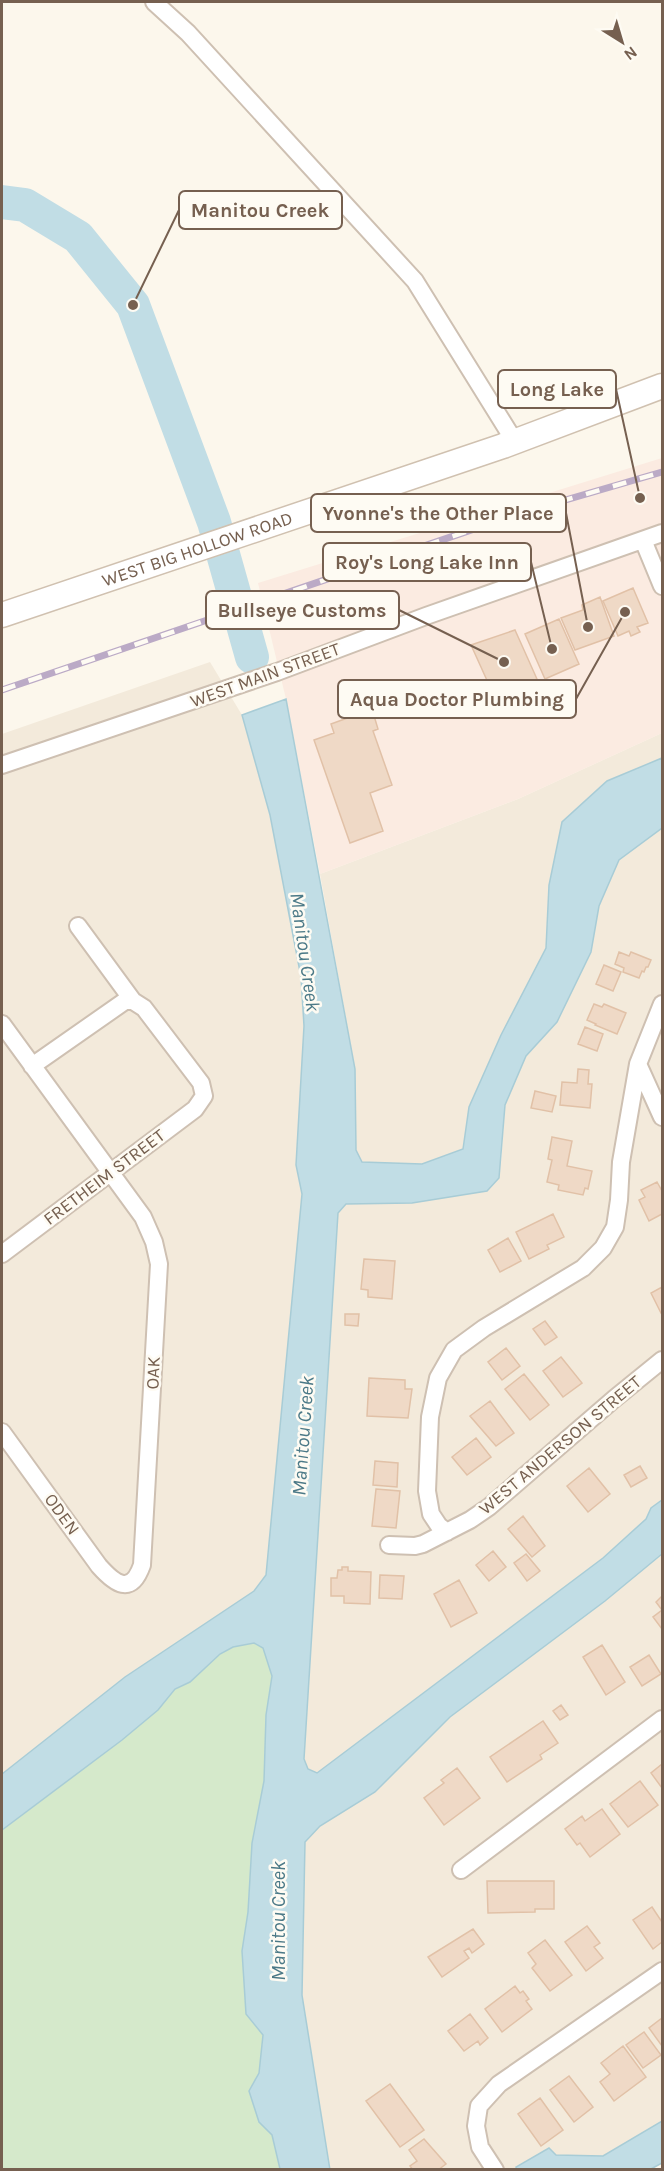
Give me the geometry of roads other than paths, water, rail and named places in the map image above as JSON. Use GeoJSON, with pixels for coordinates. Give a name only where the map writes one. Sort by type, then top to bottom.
{"type":"FeatureCollection","features":[{"type":"Feature","properties":{"kind":"main road","name":"WEST BIG HOLLOW ROAD"},"geometry":{"type":"LineString","coordinates":[[8,613],[515,442],[663,386]]}},
{"type":"Feature","properties":{"kind":"street"},"geometry":{"type":"LineString","coordinates":[[153,2],[188,33],[415,281],[515,442]]}},
{"type":"Feature","properties":{"kind":"street","name":"WEST MAIN STREET"},"geometry":{"type":"LineString","coordinates":[[2,765],[257,679],[426,616],[663,533]]}},
{"type":"Feature","properties":{"kind":"street"},"geometry":{"type":"LineString","coordinates":[[643,540],[663,586]]}},
{"type":"Feature","properties":{"kind":"street"},"geometry":{"type":"LineString","coordinates":[[32,1066],[125,1001],[133,1000],[78,926]]}},
{"type":"Feature","properties":{"kind":"street","name":"FRETHEIM STREET"},"geometry":{"type":"LineString","coordinates":[[2,1254],[195,1109],[204,1096],[201,1083],[144,1008],[133,1000]]}},
{"type":"Feature","properties":{"kind":"street"},"geometry":{"type":"LineString","coordinates":[[447,1532],[439,1526],[431,1514],[427,1491],[430,1417],[438,1378],[454,1350],[484,1328],[583,1268],[603,1248],[615,1227],[621,1162],[638,1064],[663,1004]]}},
{"type":"Feature","properties":{"kind":"street","name":"OAK"},"geometry":{"type":"LineString","coordinates":[[2,1024],[144,1217],[154,1242],[159,1264],[142,1565],[138,1577],[131,1582]]}},
{"type":"Feature","properties":{"kind":"street"},"geometry":{"type":"LineString","coordinates":[[638,1064],[663,1117]]}},
{"type":"Feature","properties":{"kind":"street","name":"WEST ANDERSON STREET"},"geometry":{"type":"LineString","coordinates":[[389,1545],[415,1546],[470,1520],[489,1507],[614,1399],[663,1360]]}},
{"type":"Feature","properties":{"kind":"street","name":"ODEN"},"geometry":{"type":"LineString","coordinates":[[2,1432],[99,1566],[114,1582],[122,1584],[131,1582]]}},
{"type":"Feature","properties":{"kind":"street"},"geometry":{"type":"LineString","coordinates":[[461,1870],[663,1719]]}},
{"type":"Feature","properties":{"kind":"street"},"geometry":{"type":"LineString","coordinates":[[495,2169],[480,2147],[477,2126],[479,2106],[499,2084],[663,1971]]}},
{"type":"Feature","properties":{"kind":"water"},"geometry":{"type":"Polygon","coordinates":[[[286,699],[355,1069],[356,1150],[362,1162],[422,1164],[463,1149],[469,1107],[501,1035],[546,948],[549,885],[562,822],[607,781],[662,758],[662,828],[619,860],[599,906],[591,952],[557,1022],[526,1056],[505,1105],[499,1178],[487,1191],[412,1203],[346,1204],[338,1213],[304,1759],[308,1769],[317,1773],[603,1558],[646,1519],[651,1508],[662,1500],[662,1554],[605,1601],[450,1717],[375,1792],[320,1826],[305,1842],[302,1995],[330,2170],[280,2169],[272,2135],[259,2122],[249,2091],[259,2073],[263,2035],[246,2014],[242,1951],[248,1912],[252,1843],[264,1781],[266,1715],[272,1676],[263,1648],[254,1643],[233,1647],[220,1654],[190,1682],[175,1689],[158,1710],[122,1740],[2,1830],[2,1774],[125,1677],[254,1591],[266,1575],[302,1194],[296,1165],[304,1026],[301,977],[270,815],[242,715],[286,699]]]}},
{"type":"Feature","properties":{"kind":"water"},"geometry":{"type":"Polygon","coordinates":[[[662,2121],[662,2163],[651,2169],[517,2170],[516,2167],[549,2148],[556,2155],[603,2156],[662,2121]]]}},
{"type":"Feature","properties":{"kind":"waterway","name":"Manitou Creek"},"geometry":{"type":"LineString","coordinates":[[2,202],[25,205],[78,237],[133,305],[214,522],[252,657]]}},
{"type":"Feature","properties":{"kind":"railway"},"geometry":{"type":"LineString","coordinates":[[2,690],[524,512],[662,472]]}},
{"type":"Feature","properties":{"kind":"place","name":"Manitou Creek"},"geometry":{"type":"Point","coordinates":[133,305]}},
{"type":"Feature","properties":{"kind":"place","name":"Long Lake"},"geometry":{"type":"Point","coordinates":[640,498]}},
{"type":"Feature","properties":{"kind":"place","name":"Aqua Doctor Plumbing"},"geometry":{"type":"Point","coordinates":[625,612]}},
{"type":"Feature","properties":{"kind":"place","name":"Yvonne's the Other Place"},"geometry":{"type":"Point","coordinates":[588,627]}},
{"type":"Feature","properties":{"kind":"place","name":"Roy's Long Lake Inn"},"geometry":{"type":"Point","coordinates":[552,649]}},
{"type":"Feature","properties":{"kind":"place","name":"Bullseye Customs"},"geometry":{"type":"Point","coordinates":[504,662]}}]}
